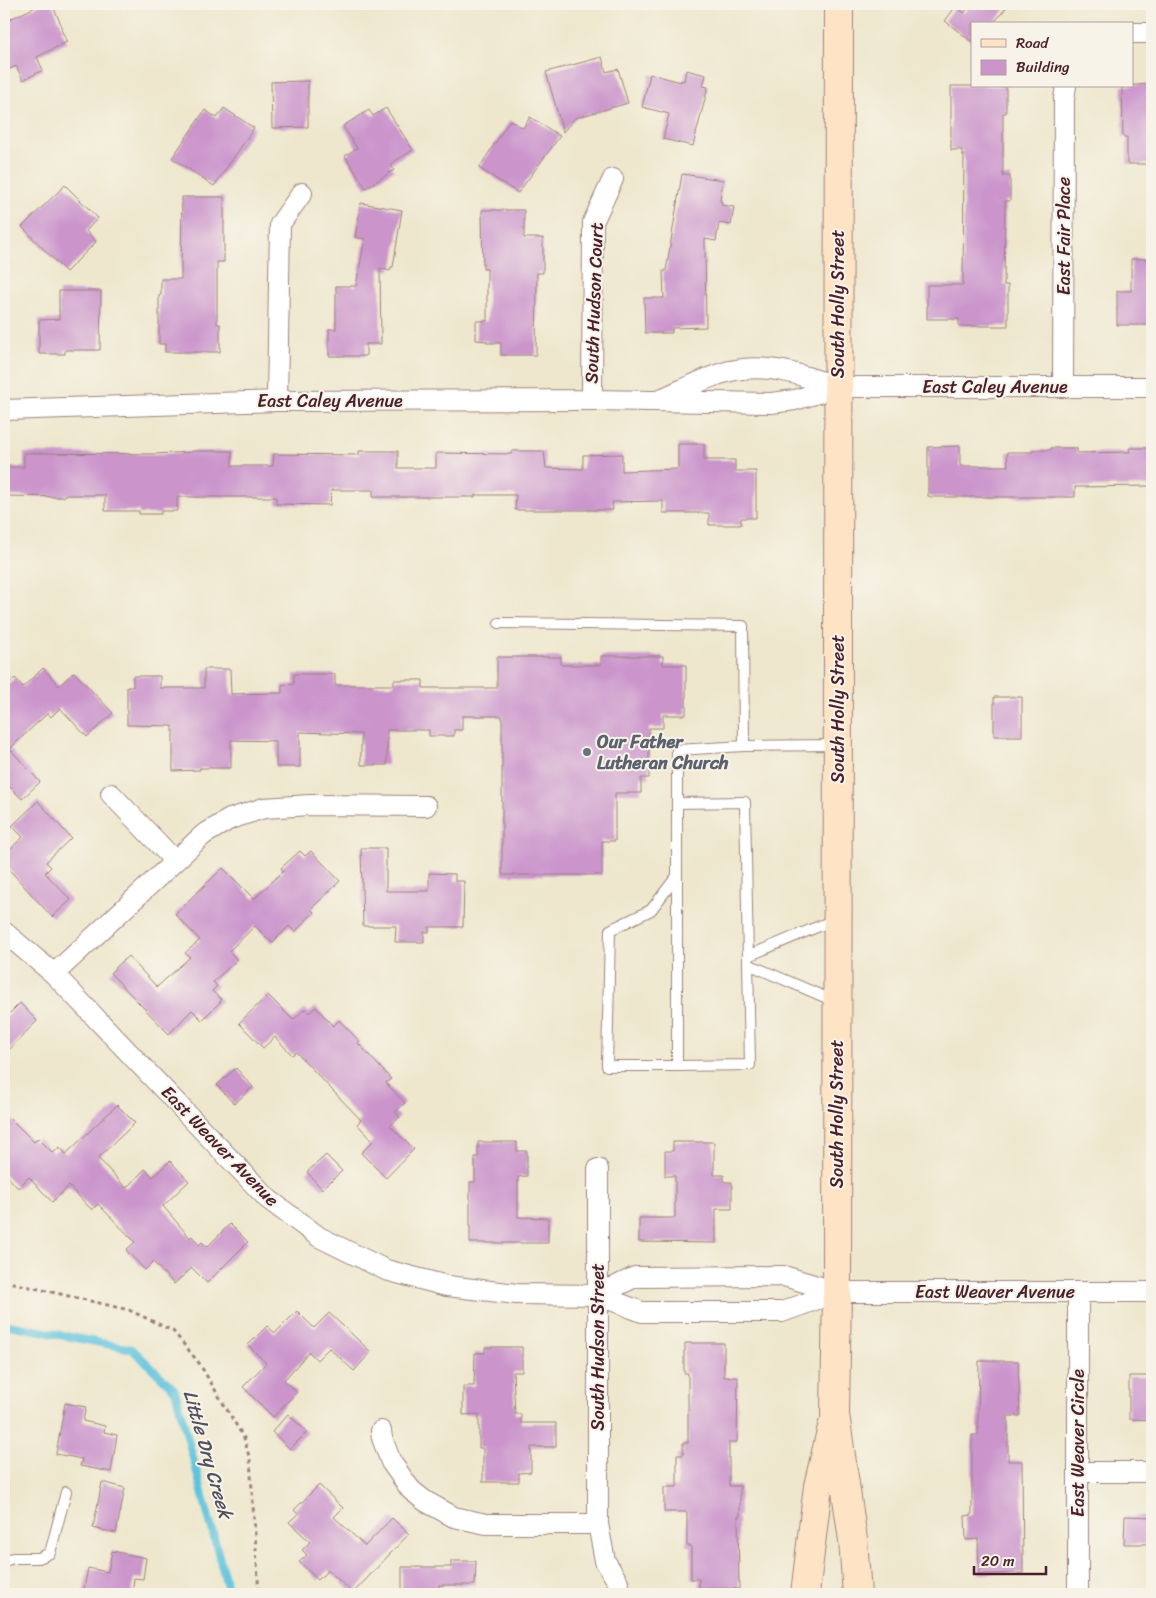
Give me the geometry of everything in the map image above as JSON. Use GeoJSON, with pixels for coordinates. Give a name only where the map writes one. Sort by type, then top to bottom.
{"type":"FeatureCollection","features":[{"type":"Feature","properties":{"kind":"main road","name":"South Holly Street"},"geometry":{"type":"LineString","coordinates":[[839,4],[836,1414],[854,1540],[857,1594]]}},
{"type":"Feature","properties":{"kind":"main road","name":"South Holly Street"},"geometry":{"type":"LineString","coordinates":[[805,1594],[818,1486],[836,1414]]}},
{"type":"Feature","properties":{"kind":"street"},"geometry":{"type":"LineString","coordinates":[[1134,33],[1152,33]]}},
{"type":"Feature","properties":{"kind":"street","name":"East Fair Place"},"geometry":{"type":"LineString","coordinates":[[1063,387],[1064,99],[1066,88]]}},
{"type":"Feature","properties":{"kind":"street","name":"South Hudson Court"},"geometry":{"type":"LineString","coordinates":[[592,400],[593,222],[613,179]]}},
{"type":"Feature","properties":{"kind":"street"},"geometry":{"type":"LineString","coordinates":[[277,401],[280,224],[302,193]]}},
{"type":"Feature","properties":{"kind":"street","name":"East Caley Avenue"},"geometry":{"type":"LineString","coordinates":[[656,401],[722,374],[742,369],[764,368],[785,371],[838,387],[1152,387]]}},
{"type":"Feature","properties":{"kind":"street","name":"East Caley Avenue"},"geometry":{"type":"LineString","coordinates":[[4,410],[277,401],[592,400],[771,403],[795,400],[838,387]]}},
{"type":"Feature","properties":{"kind":"street"},"geometry":{"type":"LineString","coordinates":[[111,794],[174,861]]}},
{"type":"Feature","properties":{"kind":"street"},"geometry":{"type":"LineString","coordinates":[[54,974],[203,835],[230,819],[264,808],[310,804],[426,806]]}},
{"type":"Feature","properties":{"kind":"street","name":"East Weaver Avenue"},"geometry":{"type":"LineString","coordinates":[[4,932],[54,974],[268,1199],[319,1237],[386,1270],[447,1286],[517,1294],[598,1295],[642,1312],[782,1312],[837,1292]]}},
{"type":"Feature","properties":{"kind":"street","name":"South Hudson Street"},"geometry":{"type":"LineString","coordinates":[[598,1169],[598,1524],[605,1561],[618,1582]]}},
{"type":"Feature","properties":{"kind":"street","name":"East Weaver Avenue"},"geometry":{"type":"LineString","coordinates":[[598,1295],[635,1277],[784,1276],[837,1292],[1152,1292]]}},
{"type":"Feature","properties":{"kind":"street","name":"East Weaver Circle"},"geometry":{"type":"LineString","coordinates":[[1078,1292],[1078,1594]]}},
{"type":"Feature","properties":{"kind":"street"},"geometry":{"type":"LineString","coordinates":[[381,1431],[391,1462],[411,1490],[425,1501],[454,1517],[486,1524],[598,1524]]}},
{"type":"Feature","properties":{"kind":"street"},"geometry":{"type":"LineString","coordinates":[[1078,1472],[1152,1472]]}},
{"type":"Feature","properties":{"kind":"lane"},"geometry":{"type":"LineString","coordinates":[[499,624],[743,626],[744,746]]}},
{"type":"Feature","properties":{"kind":"lane"},"geometry":{"type":"LineString","coordinates":[[676,1066],[676,750],[744,746],[838,745]]}},
{"type":"Feature","properties":{"kind":"lane"},"geometry":{"type":"LineString","coordinates":[[676,802],[745,802],[750,1065],[607,1066],[610,930],[651,910],[676,876]]}},
{"type":"Feature","properties":{"kind":"lane"},"geometry":{"type":"LineString","coordinates":[[748,960],[837,918]]}},
{"type":"Feature","properties":{"kind":"lane"},"geometry":{"type":"LineString","coordinates":[[748,960],[837,1002]]}},
{"type":"Feature","properties":{"kind":"lane"},"geometry":{"type":"LineString","coordinates":[[4,1561],[13,1558],[39,1558],[50,1553],[66,1492]]}},
{"type":"Feature","properties":{"kind":"path"},"geometry":{"type":"LineString","coordinates":[[4,1281],[129,1310],[173,1331],[199,1363],[244,1438],[250,1460],[259,1594]]}},
{"type":"Feature","properties":{"kind":"building"},"geometry":{"type":"Polygon","coordinates":[[[42,4],[52,4],[67,42],[37,57],[43,70],[23,80],[16,66],[4,72],[4,22],[42,4]]]}},
{"type":"Feature","properties":{"kind":"building"},"geometry":{"type":"Polygon","coordinates":[[[971,4],[1009,4],[995,22],[971,22],[971,41],[945,21],[956,6],[964,13],[971,4]]]}},
{"type":"Feature","properties":{"kind":"building"},"geometry":{"type":"Polygon","coordinates":[[[602,57],[606,72],[618,69],[628,103],[575,118],[563,132],[546,72],[602,57]]]}},
{"type":"Feature","properties":{"kind":"building"},"geometry":{"type":"Polygon","coordinates":[[[686,70],[706,75],[703,86],[708,87],[693,146],[663,139],[669,114],[642,107],[650,74],[681,82],[681,80],[684,81],[686,70]]]}},
{"type":"Feature","properties":{"kind":"building"},"geometry":{"type":"Polygon","coordinates":[[[308,81],[308,127],[272,128],[271,82],[308,81]]]}},
{"type":"Feature","properties":{"kind":"building"},"geometry":{"type":"Polygon","coordinates":[[[1152,84],[1152,164],[1127,164],[1127,137],[1123,137],[1122,88],[1134,88],[1134,85],[1152,84]]]}},
{"type":"Feature","properties":{"kind":"building"},"geometry":{"type":"Polygon","coordinates":[[[951,86],[1006,88],[1006,113],[1003,113],[1003,176],[1010,176],[1010,201],[1005,201],[1004,285],[1008,285],[1008,326],[959,326],[959,319],[927,319],[927,285],[963,285],[964,155],[962,155],[962,150],[951,150],[951,86]]]}},
{"type":"Feature","properties":{"kind":"building"},"geometry":{"type":"Polygon","coordinates":[[[224,108],[254,128],[214,186],[172,158],[205,110],[217,118],[224,108]]]}},
{"type":"Feature","properties":{"kind":"building"},"geometry":{"type":"Polygon","coordinates":[[[386,108],[413,150],[390,164],[394,170],[366,188],[345,156],[357,148],[343,126],[369,110],[373,116],[386,108]]]}},
{"type":"Feature","properties":{"kind":"building"},"geometry":{"type":"Polygon","coordinates":[[[530,117],[560,136],[518,193],[479,168],[510,120],[523,128],[530,117]]]}},
{"type":"Feature","properties":{"kind":"building"},"geometry":{"type":"Polygon","coordinates":[[[682,174],[723,180],[720,201],[722,202],[721,205],[734,207],[731,225],[719,223],[716,241],[705,239],[706,327],[672,328],[672,333],[645,333],[644,298],[664,298],[663,271],[666,271],[682,174]]]}},
{"type":"Feature","properties":{"kind":"building"},"geometry":{"type":"Polygon","coordinates":[[[65,185],[98,218],[86,231],[96,242],[66,272],[22,227],[65,185]]]}},
{"type":"Feature","properties":{"kind":"building"},"geometry":{"type":"Polygon","coordinates":[[[182,197],[224,197],[224,262],[217,262],[217,324],[220,324],[220,352],[165,352],[165,344],[159,344],[159,295],[161,295],[161,279],[181,279],[182,197]]]}},
{"type":"Feature","properties":{"kind":"building"},"geometry":{"type":"Polygon","coordinates":[[[361,203],[402,210],[393,267],[391,267],[390,271],[380,268],[381,344],[366,344],[366,356],[329,356],[329,329],[336,329],[336,286],[356,286],[365,239],[355,237],[361,203]]]}},
{"type":"Feature","properties":{"kind":"building"},"geometry":{"type":"Polygon","coordinates":[[[482,210],[524,210],[524,238],[543,238],[543,273],[537,273],[536,355],[501,355],[501,343],[487,343],[487,341],[476,340],[476,321],[487,321],[487,269],[483,269],[482,210]]]}},
{"type":"Feature","properties":{"kind":"building"},"geometry":{"type":"Polygon","coordinates":[[[1131,259],[1152,259],[1152,325],[1117,325],[1117,291],[1131,291],[1131,259]]]}},
{"type":"Feature","properties":{"kind":"building"},"geometry":{"type":"Polygon","coordinates":[[[59,291],[101,291],[100,350],[65,350],[65,354],[39,354],[39,320],[59,319],[59,291]]]}},
{"type":"Feature","properties":{"kind":"building"},"geometry":{"type":"Polygon","coordinates":[[[678,444],[704,444],[704,460],[735,460],[735,471],[756,471],[756,518],[741,518],[741,525],[709,525],[709,513],[663,513],[663,501],[612,502],[613,510],[515,510],[516,495],[373,497],[373,490],[331,490],[330,505],[276,504],[276,497],[177,497],[177,511],[161,511],[161,514],[139,514],[139,511],[105,511],[105,495],[64,495],[64,497],[4,496],[4,467],[24,467],[24,453],[155,454],[192,451],[232,451],[232,466],[273,466],[274,454],[359,455],[359,451],[398,451],[398,468],[436,468],[436,453],[512,454],[512,451],[544,451],[546,468],[583,469],[583,455],[622,454],[622,471],[678,469],[678,444]]]}},
{"type":"Feature","properties":{"kind":"building"},"geometry":{"type":"Polygon","coordinates":[[[960,446],[960,466],[1008,466],[1007,452],[1077,448],[1077,453],[1130,452],[1129,448],[1152,448],[1152,486],[1075,487],[1075,497],[928,496],[928,447],[960,446]]]}},
{"type":"Feature","properties":{"kind":"building"},"geometry":{"type":"Polygon","coordinates":[[[601,656],[663,656],[663,665],[686,665],[686,715],[663,715],[663,728],[649,728],[649,778],[641,778],[641,793],[615,793],[615,841],[602,841],[602,875],[502,875],[502,716],[462,716],[462,730],[454,730],[454,736],[429,736],[429,730],[387,730],[387,765],[361,765],[361,734],[300,732],[300,767],[276,767],[276,741],[231,740],[231,768],[200,768],[200,770],[173,771],[173,726],[127,725],[127,687],[133,687],[133,676],[160,676],[160,688],[204,688],[204,669],[230,669],[231,694],[282,693],[282,685],[294,684],[294,674],[335,674],[335,685],[394,685],[394,680],[423,680],[423,688],[497,688],[497,657],[561,657],[561,665],[601,665],[601,656]]]}},
{"type":"Feature","properties":{"kind":"building"},"geometry":{"type":"Polygon","coordinates":[[[43,668],[59,686],[74,672],[113,713],[87,737],[60,708],[51,717],[48,713],[23,736],[10,749],[40,782],[22,799],[4,781],[4,688],[15,678],[23,687],[43,668]]]}},
{"type":"Feature","properties":{"kind":"building"},"geometry":{"type":"Polygon","coordinates":[[[994,697],[1022,697],[1022,736],[994,736],[994,697]]]}},
{"type":"Feature","properties":{"kind":"building"},"geometry":{"type":"Polygon","coordinates":[[[38,801],[71,838],[46,862],[51,867],[45,873],[71,900],[52,917],[4,864],[4,855],[23,837],[12,826],[38,801]]]}},
{"type":"Feature","properties":{"kind":"building"},"geometry":{"type":"Polygon","coordinates":[[[361,848],[386,848],[386,891],[429,891],[429,873],[455,874],[455,881],[464,881],[463,927],[429,927],[429,932],[424,932],[424,942],[395,942],[396,926],[363,926],[361,848]]]}},
{"type":"Feature","properties":{"kind":"building"},"geometry":{"type":"Polygon","coordinates":[[[300,851],[305,856],[311,851],[340,881],[311,909],[314,912],[295,932],[289,926],[272,943],[255,926],[229,951],[237,960],[213,982],[217,986],[212,991],[222,1000],[202,1020],[192,1010],[169,1034],[110,973],[128,956],[157,987],[190,957],[185,953],[200,940],[175,914],[192,897],[223,868],[254,899],[283,871],[281,868],[300,851]]]}},
{"type":"Feature","properties":{"kind":"building"},"geometry":{"type":"Polygon","coordinates":[[[268,995],[293,1020],[305,1009],[309,1013],[316,1007],[333,1026],[339,1020],[391,1079],[386,1083],[405,1103],[395,1112],[400,1117],[390,1126],[414,1149],[386,1178],[361,1153],[373,1141],[357,1124],[361,1120],[296,1052],[292,1055],[275,1037],[263,1048],[239,1023],[268,995]]]}},
{"type":"Feature","properties":{"kind":"building"},"geometry":{"type":"Polygon","coordinates":[[[20,1003],[37,1021],[4,1055],[4,1019],[20,1003]]]}},
{"type":"Feature","properties":{"kind":"building"},"geometry":{"type":"Polygon","coordinates":[[[236,1068],[253,1087],[234,1104],[217,1085],[236,1068]]]}},
{"type":"Feature","properties":{"kind":"building"},"geometry":{"type":"Polygon","coordinates":[[[117,1105],[135,1123],[98,1158],[126,1188],[145,1169],[153,1177],[170,1161],[189,1181],[163,1206],[190,1238],[192,1236],[199,1245],[202,1242],[207,1247],[230,1224],[248,1242],[207,1283],[192,1268],[174,1284],[153,1262],[145,1270],[126,1250],[135,1242],[98,1204],[92,1210],[69,1186],[52,1202],[29,1177],[18,1188],[4,1173],[4,1112],[34,1142],[38,1138],[53,1153],[60,1147],[66,1154],[117,1105]]]}},
{"type":"Feature","properties":{"kind":"building"},"geometry":{"type":"Polygon","coordinates":[[[478,1142],[517,1142],[517,1151],[527,1151],[527,1176],[518,1177],[518,1217],[548,1218],[548,1243],[470,1243],[470,1182],[475,1182],[475,1157],[478,1157],[478,1142]]]}},
{"type":"Feature","properties":{"kind":"building"},"geometry":{"type":"Polygon","coordinates":[[[673,1142],[714,1142],[714,1175],[724,1175],[724,1182],[732,1182],[732,1209],[716,1209],[716,1243],[639,1242],[639,1218],[675,1218],[675,1176],[665,1176],[665,1151],[673,1151],[673,1142]]]}},
{"type":"Feature","properties":{"kind":"building"},"geometry":{"type":"Polygon","coordinates":[[[326,1155],[342,1171],[322,1189],[307,1172],[326,1155]]]}},
{"type":"Feature","properties":{"kind":"building"},"geometry":{"type":"Polygon","coordinates":[[[297,1311],[314,1328],[329,1313],[371,1352],[354,1371],[329,1348],[317,1360],[309,1352],[284,1380],[297,1392],[273,1417],[243,1387],[266,1363],[248,1345],[267,1326],[275,1333],[297,1311]]]}},
{"type":"Feature","properties":{"kind":"building"},"geometry":{"type":"Polygon","coordinates":[[[685,1343],[724,1343],[724,1377],[738,1377],[737,1442],[729,1442],[729,1486],[740,1486],[740,1516],[738,1516],[739,1589],[699,1588],[699,1579],[691,1579],[691,1546],[687,1546],[687,1512],[664,1512],[664,1487],[677,1487],[677,1455],[683,1455],[683,1443],[688,1443],[688,1373],[684,1373],[685,1343]]]}},
{"type":"Feature","properties":{"kind":"building"},"geometry":{"type":"Polygon","coordinates":[[[485,1347],[522,1347],[522,1372],[513,1372],[515,1414],[521,1414],[521,1423],[556,1423],[556,1447],[531,1447],[531,1472],[519,1473],[519,1482],[483,1482],[483,1448],[479,1448],[479,1414],[463,1415],[463,1386],[474,1386],[475,1353],[485,1353],[485,1347]]]}},
{"type":"Feature","properties":{"kind":"building"},"geometry":{"type":"Polygon","coordinates":[[[979,1361],[1018,1361],[1020,1416],[1008,1416],[1008,1461],[1022,1461],[1023,1573],[979,1574],[978,1539],[966,1540],[965,1516],[972,1515],[972,1435],[978,1435],[979,1361]]]}},
{"type":"Feature","properties":{"kind":"building"},"geometry":{"type":"Polygon","coordinates":[[[1129,1376],[1152,1376],[1152,1420],[1129,1419],[1129,1376]]]}},
{"type":"Feature","properties":{"kind":"building"},"geometry":{"type":"Polygon","coordinates":[[[65,1403],[86,1407],[83,1421],[105,1426],[104,1432],[117,1435],[111,1472],[80,1466],[82,1459],[56,1454],[65,1403]]]}},
{"type":"Feature","properties":{"kind":"building"},"geometry":{"type":"Polygon","coordinates":[[[288,1414],[307,1432],[290,1449],[272,1432],[288,1414]]]}},
{"type":"Feature","properties":{"kind":"building"},"geometry":{"type":"Polygon","coordinates":[[[102,1482],[125,1488],[116,1533],[93,1528],[102,1482]]]}},
{"type":"Feature","properties":{"kind":"building"},"geometry":{"type":"Polygon","coordinates":[[[319,1485],[343,1508],[334,1517],[365,1546],[392,1518],[409,1534],[353,1593],[328,1570],[318,1580],[299,1562],[307,1555],[302,1550],[310,1542],[289,1522],[298,1514],[294,1510],[319,1485]]]}},
{"type":"Feature","properties":{"kind":"building"},"geometry":{"type":"Polygon","coordinates":[[[1125,1516],[1152,1517],[1152,1544],[1124,1544],[1125,1516]]]}},
{"type":"Feature","properties":{"kind":"building"},"geometry":{"type":"Polygon","coordinates":[[[112,1551],[146,1558],[143,1579],[134,1578],[132,1594],[83,1594],[88,1568],[108,1572],[112,1551]]]}},
{"type":"Feature","properties":{"kind":"building"},"geometry":{"type":"Polygon","coordinates":[[[451,1561],[476,1561],[475,1585],[439,1585],[439,1594],[402,1594],[402,1567],[451,1567],[451,1561]]]}},
{"type":"Feature","properties":{"kind":"waterway","name":"Little Dry Creek"},"geometry":{"type":"LineString","coordinates":[[4,1324],[132,1349],[175,1390],[229,1594]]}},
{"type":"Feature","properties":{"kind":"place","name":"Our Father Lutheran Church"},"geometry":{"type":"Point","coordinates":[587,752]}}]}
